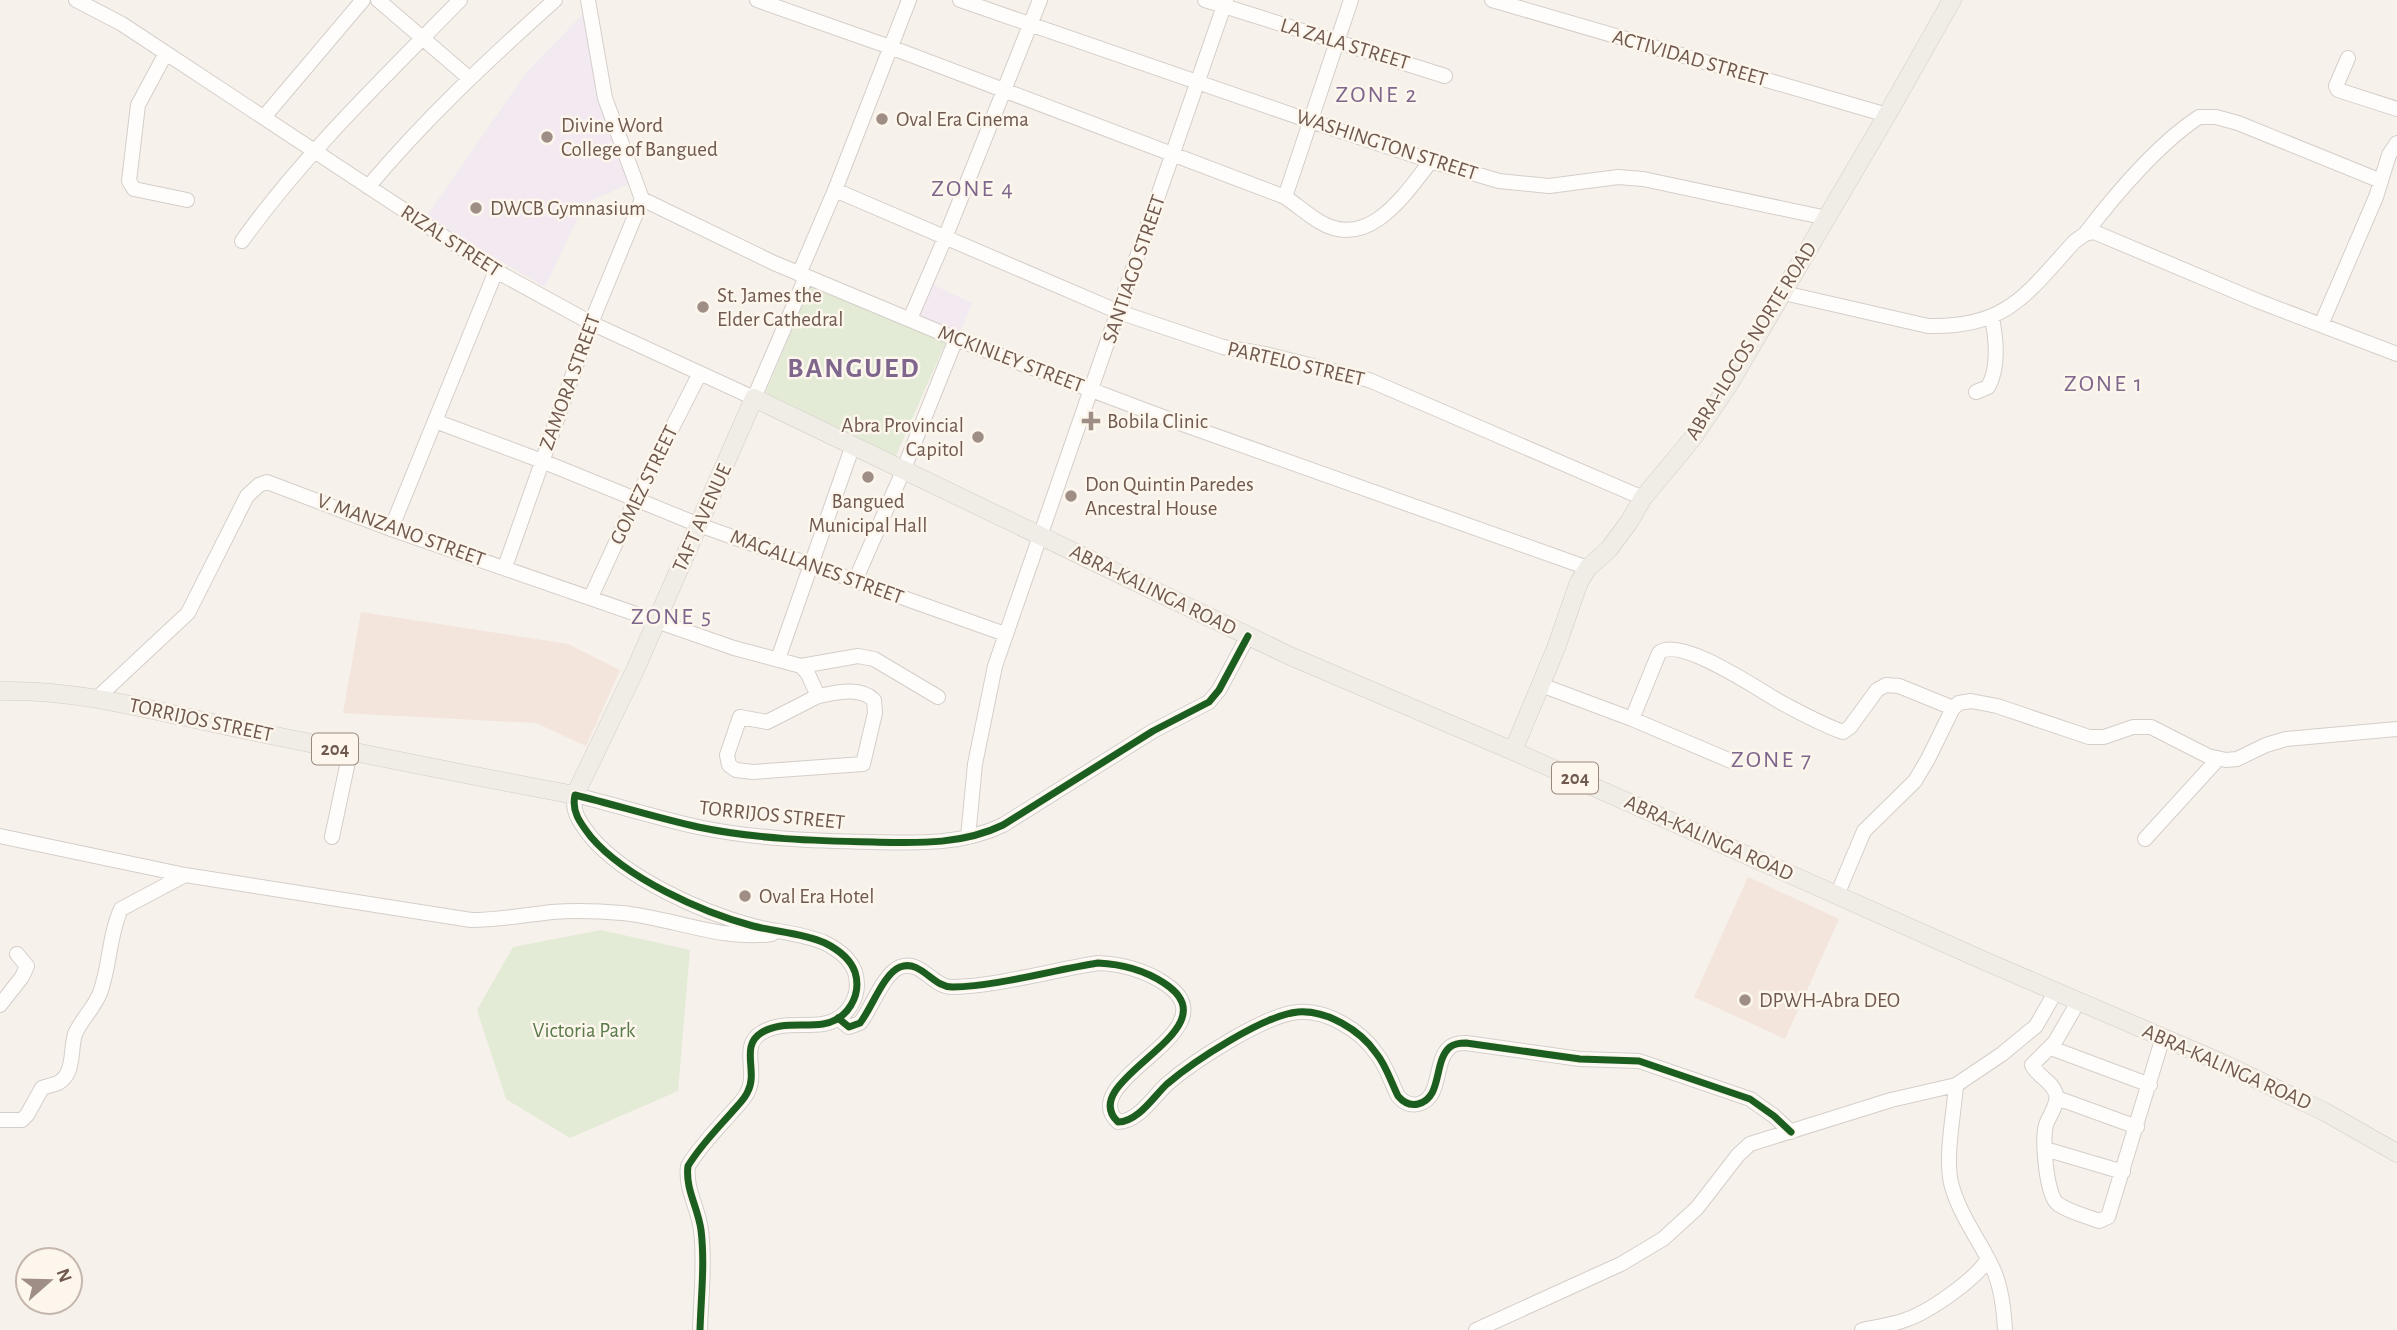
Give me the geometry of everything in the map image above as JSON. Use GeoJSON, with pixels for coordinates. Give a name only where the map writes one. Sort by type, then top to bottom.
{"type":"FeatureCollection","features":[{"type":"Feature","properties":{"kind":"main road","name":"ABRA-ILOCOS NORTE ROAD"},"geometry":{"type":"LineString","coordinates":[[1513,751],[1556,648],[1579,582],[1588,568],[1609,549],[1643,498],[1692,439],[1728,386],[1952,0]]}},
{"type":"Feature","properties":{"kind":"main road","name":"ABRA-KALINGA ROAD"},"geometry":{"type":"LineString","coordinates":[[754,398],[1248,636],[2163,1037],[2294,1096],[2397,1153]]}},
{"type":"Feature","properties":{"kind":"main road","name":"TAFT AVENUE"},"geometry":{"type":"LineString","coordinates":[[575,794],[699,525],[754,398]]}},
{"type":"Feature","properties":{"kind":"main road","name":"204"},"geometry":{"type":"LineString","coordinates":[[0,691],[30,691],[96,699]]}},
{"type":"Feature","properties":{"kind":"main road","name":"TORRIJOS STREET"},"geometry":{"type":"LineString","coordinates":[[96,699],[350,752],[575,794]]}},
{"type":"Feature","properties":{"kind":"street","name":"RIZAL STREET"},"geometry":{"type":"LineString","coordinates":[[76,0],[122,24],[496,271],[591,323],[754,398]]}},
{"type":"Feature","properties":{"kind":"street"},"geometry":{"type":"LineString","coordinates":[[264,117],[363,0]]}},
{"type":"Feature","properties":{"kind":"street"},"geometry":{"type":"LineString","coordinates":[[378,0],[469,78]]}},
{"type":"Feature","properties":{"kind":"street"},"geometry":{"type":"LineString","coordinates":[[242,242],[274,197],[314,150],[460,0]]}},
{"type":"Feature","properties":{"kind":"street"},"geometry":{"type":"LineString","coordinates":[[368,187],[469,78],[555,0]]}},
{"type":"Feature","properties":{"kind":"street"},"geometry":{"type":"LineString","coordinates":[[588,0],[606,98],[642,199]]}},
{"type":"Feature","properties":{"kind":"street","name":"TAFT AVENUE"},"geometry":{"type":"LineString","coordinates":[[754,398],[909,0]]}},
{"type":"Feature","properties":{"kind":"street","name":"WASHINGTON STREET"},"geometry":{"type":"LineString","coordinates":[[960,0],[1310,121],[1499,181],[1549,186],[1618,177],[1643,179],[1827,218]]}},
{"type":"Feature","properties":{"kind":"street"},"geometry":{"type":"LineString","coordinates":[[910,319],[1040,0]]}},
{"type":"Feature","properties":{"kind":"street","name":"LA ZALA STREET"},"geometry":{"type":"LineString","coordinates":[[1205,0],[1225,3],[1338,43],[1445,76]]}},
{"type":"Feature","properties":{"kind":"street"},"geometry":{"type":"LineString","coordinates":[[1285,197],[1351,0]]}},
{"type":"Feature","properties":{"kind":"street","name":"ACTIVIDAD STREET"},"geometry":{"type":"LineString","coordinates":[[1492,0],[1887,116]]}},
{"type":"Feature","properties":{"kind":"street"},"geometry":{"type":"LineString","coordinates":[[761,1],[890,47],[1285,197],[1322,223],[1349,230],[1374,224],[1399,202],[1431,161]]}},
{"type":"Feature","properties":{"kind":"street","name":"SANTIAGO STREET"},"geometry":{"type":"LineString","coordinates":[[968,837],[975,764],[995,666],[1225,3]]}},
{"type":"Feature","properties":{"kind":"street"},"geometry":{"type":"LineString","coordinates":[[166,53],[138,105],[129,181],[134,189],[187,200]]}},
{"type":"Feature","properties":{"kind":"street"},"geometry":{"type":"LineString","coordinates":[[2348,58],[2336,86],[2338,90],[2397,109]]}},
{"type":"Feature","properties":{"kind":"street"},"geometry":{"type":"LineString","coordinates":[[1784,293],[1928,326],[1947,327],[1992,317],[2011,307],[2085,234],[2155,154],[2199,117],[2216,117],[2238,124],[2381,181]]}},
{"type":"Feature","properties":{"kind":"street"},"geometry":{"type":"LineString","coordinates":[[2321,325],[2381,181],[2389,155],[2397,143]]}},
{"type":"Feature","properties":{"kind":"street","name":"PARTELO STREET"},"geometry":{"type":"LineString","coordinates":[[835,190],[1119,312],[1223,347],[1265,354],[1369,380],[1643,498]]}},
{"type":"Feature","properties":{"kind":"street","name":"MCKINLEY STREET"},"geometry":{"type":"LineString","coordinates":[[642,199],[803,276],[956,340],[1171,420],[1588,568]]}},
{"type":"Feature","properties":{"kind":"street","name":"ZAMORA STREET"},"geometry":{"type":"LineString","coordinates":[[505,567],[591,323],[642,199]]}},
{"type":"Feature","properties":{"kind":"street"},"geometry":{"type":"LineString","coordinates":[[628,234],[645,214],[671,214]]}},
{"type":"Feature","properties":{"kind":"street"},"geometry":{"type":"LineString","coordinates":[[2085,234],[2094,232],[2258,301],[2397,354]]}},
{"type":"Feature","properties":{"kind":"street"},"geometry":{"type":"LineString","coordinates":[[391,528],[496,271]]}},
{"type":"Feature","properties":{"kind":"street"},"geometry":{"type":"LineString","coordinates":[[1976,392],[1988,387],[1993,375],[1996,346],[1992,317]]}},
{"type":"Feature","properties":{"kind":"street"},"geometry":{"type":"LineString","coordinates":[[855,581],[904,471],[956,340]]}},
{"type":"Feature","properties":{"kind":"street","name":"GOMEZ STREET"},"geometry":{"type":"LineString","coordinates":[[591,597],[636,499],[700,373]]}},
{"type":"Feature","properties":{"kind":"street","name":"MAGALLANES STREET"},"geometry":{"type":"LineString","coordinates":[[435,421],[699,525],[1005,634]]}},
{"type":"Feature","properties":{"kind":"street"},"geometry":{"type":"LineString","coordinates":[[778,659],[853,445]]}},
{"type":"Feature","properties":{"kind":"street","name":"V. MANZANO STREET"},"geometry":{"type":"LineString","coordinates":[[96,699],[188,613],[247,496],[259,485],[267,482],[655,622],[801,666]]}},
{"type":"Feature","properties":{"kind":"street","name":"TORRIJOS STREET"},"geometry":{"type":"LineString","coordinates":[[575,794],[700,827],[785,838],[926,843],[968,837],[1003,825],[1153,731],[1209,702],[1219,690],[1248,636]]}},
{"type":"Feature","properties":{"kind":"street"},"geometry":{"type":"LineString","coordinates":[[1632,719],[1659,653],[1668,648],[1732,672],[1784,704],[1843,732],[1850,727],[1877,690],[1886,685],[1899,686],[1953,708]]}},
{"type":"Feature","properties":{"kind":"street"},"geometry":{"type":"LineString","coordinates":[[801,666],[850,657],[868,657],[938,697]]}},
{"type":"Feature","properties":{"kind":"street"},"geometry":{"type":"LineString","coordinates":[[801,666],[808,674],[818,696]]}},
{"type":"Feature","properties":{"kind":"street"},"geometry":{"type":"LineString","coordinates":[[1541,685],[1632,719],[1731,761]]}},
{"type":"Feature","properties":{"kind":"street"},"geometry":{"type":"LineString","coordinates":[[838,692],[860,693],[874,700],[875,713],[863,764],[753,772],[741,771],[729,765],[727,755],[740,717],[767,722],[818,696],[838,692]]}},
{"type":"Feature","properties":{"kind":"street"},"geometry":{"type":"LineString","coordinates":[[1837,895],[1864,831],[1915,781],[1953,708],[1964,701],[1997,706],[2089,737],[2104,737],[2133,727],[2151,727],[2217,760],[2237,759],[2286,739],[2397,729]]}},
{"type":"Feature","properties":{"kind":"street"},"geometry":{"type":"LineString","coordinates":[[332,837],[350,752]]}},
{"type":"Feature","properties":{"kind":"street"},"geometry":{"type":"LineString","coordinates":[[2145,839],[2217,760]]}},
{"type":"Feature","properties":{"kind":"street"},"geometry":{"type":"LineString","coordinates":[[575,794],[573,805],[580,823],[601,848],[669,894],[750,925],[824,943],[848,959],[853,968],[857,990],[854,1002],[838,1018],[825,1024],[773,1027],[754,1038],[750,1044],[752,1073],[748,1091],[688,1166],[687,1178],[698,1214],[702,1244],[700,1330]]}},
{"type":"Feature","properties":{"kind":"street"},"geometry":{"type":"LineString","coordinates":[[0,836],[185,874],[471,920],[555,912],[590,912],[625,914],[685,927],[755,937],[782,933]]}},
{"type":"Feature","properties":{"kind":"street"},"geometry":{"type":"LineString","coordinates":[[0,1120],[22,1120],[42,1088],[57,1083],[65,1076],[70,1066],[77,1031],[90,1013],[102,985],[121,909],[185,874]]}},
{"type":"Feature","properties":{"kind":"street"},"geometry":{"type":"LineString","coordinates":[[0,1005],[22,977],[27,966],[17,954]]}},
{"type":"Feature","properties":{"kind":"street"},"geometry":{"type":"LineString","coordinates":[[838,1018],[849,1027],[860,1024],[886,979],[901,967],[910,965],[917,967],[941,985],[951,988],[1098,963],[1114,964],[1129,967],[1161,981],[1179,996],[1185,1008],[1184,1016],[1171,1036],[1117,1088],[1111,1112],[1118,1122],[1124,1122],[1136,1115],[1179,1074],[1203,1056],[1248,1031],[1299,1012],[1330,1017],[1364,1039],[1378,1054],[1398,1096],[1410,1104],[1428,1099],[1445,1053],[1451,1046],[1466,1043],[1580,1059],[1639,1060],[1750,1099],[1791,1132]]}},
{"type":"Feature","properties":{"kind":"street"},"geometry":{"type":"LineString","coordinates":[[1476,1330],[1644,1252],[1663,1239],[1697,1208],[1745,1147],[1891,1100],[1956,1085],[2002,1054],[2036,1026],[2056,992]]}},
{"type":"Feature","properties":{"kind":"street"},"geometry":{"type":"LineString","coordinates":[[2078,1002],[2051,1048],[2032,1065],[2054,1089],[2057,1098],[2045,1131],[2045,1149],[2049,1187],[2054,1201],[2059,1205],[2099,1221],[2108,1217],[2163,1037]]}},
{"type":"Feature","properties":{"kind":"street"},"geometry":{"type":"LineString","coordinates":[[2051,1048],[2150,1085]]}},
{"type":"Feature","properties":{"kind":"street"},"geometry":{"type":"LineString","coordinates":[[1956,1085],[1949,1166],[1951,1180],[1960,1208],[2000,1287],[2006,1330]]}},
{"type":"Feature","properties":{"kind":"street"},"geometry":{"type":"LineString","coordinates":[[2057,1098],[2137,1127]]}},
{"type":"Feature","properties":{"kind":"street"},"geometry":{"type":"LineString","coordinates":[[2045,1149],[2123,1172]]}},
{"type":"Feature","properties":{"kind":"street"},"geometry":{"type":"LineString","coordinates":[[1862,1330],[1890,1325],[1922,1312],[1976,1276],[1988,1259]]}},
{"type":"Feature","properties":{"kind":"shaded area","name":"Divine Word College of Bangued"},"geometry":{"type":"Polygon","coordinates":[[[586,11],[596,90],[629,184],[585,203],[545,287],[426,217],[526,73],[586,11]]]}},
{"type":"Feature","properties":{"kind":"shaded area"},"geometry":{"type":"Polygon","coordinates":[[[929,283],[972,303],[960,333],[916,314],[929,283]]]}},
{"type":"Feature","properties":{"kind":"shaded area"},"geometry":{"type":"Polygon","coordinates":[[[361,612],[568,644],[620,670],[586,746],[536,723],[343,713],[361,612]]]}},
{"type":"Feature","properties":{"kind":"shaded area"},"geometry":{"type":"Polygon","coordinates":[[[1748,877],[1839,919],[1785,1039],[1694,997],[1748,877]]]}},
{"type":"Feature","properties":{"kind":"green space"},"geometry":{"type":"Polygon","coordinates":[[[811,284],[948,337],[894,460],[764,397],[811,284]]]}},
{"type":"Feature","properties":{"kind":"green space","name":"Victoria Park"},"geometry":{"type":"Polygon","coordinates":[[[601,930],[690,950],[678,1091],[570,1138],[506,1099],[477,1010],[513,947],[601,930]]]}},
{"type":"Feature","properties":{"kind":"cycle path"},"geometry":{"type":"LineString","coordinates":[[700,1330],[702,1242],[688,1182],[688,1166],[747,1094],[751,1084],[750,1052],[755,1038],[776,1027],[823,1024],[840,1017],[855,998],[855,972],[843,954],[825,943],[733,920],[666,892],[644,879],[606,852],[591,837],[576,812],[575,795],[698,827],[763,837],[906,843],[972,836],[1003,825],[1153,731],[1209,702],[1219,690],[1248,636]]}},
{"type":"Feature","properties":{"kind":"cycle path"},"geometry":{"type":"LineString","coordinates":[[838,1018],[849,1027],[860,1023],[883,984],[900,967],[914,967],[939,983],[953,987],[988,984],[1098,963],[1124,966],[1164,983],[1181,1001],[1182,1019],[1170,1037],[1117,1089],[1110,1106],[1118,1122],[1132,1118],[1179,1074],[1249,1030],[1284,1015],[1309,1012],[1342,1023],[1361,1037],[1380,1058],[1398,1096],[1409,1104],[1418,1104],[1431,1095],[1445,1053],[1454,1045],[1466,1043],[1580,1059],[1639,1061],[1750,1099],[1791,1132]]}},
{"type":"Feature","properties":{"kind":"place","name":"Oval Era Cinema"},"geometry":{"type":"Point","coordinates":[882,119]}},
{"type":"Feature","properties":{"kind":"place","name":"Divine Word College of Bangued"},"geometry":{"type":"Point","coordinates":[547,137]}},
{"type":"Feature","properties":{"kind":"place","name":"DWCB Gymnasium"},"geometry":{"type":"Point","coordinates":[476,208]}},
{"type":"Feature","properties":{"kind":"place","name":"St. James the Elder Cathedral"},"geometry":{"type":"Point","coordinates":[703,307]}},
{"type":"Feature","properties":{"kind":"place","name":"Bobila Clinic"},"geometry":{"type":"Point","coordinates":[1091,421]}},
{"type":"Feature","properties":{"kind":"place","name":"Abra Provincial Capitol"},"geometry":{"type":"Point","coordinates":[978,437]}},
{"type":"Feature","properties":{"kind":"place","name":"Bangued Municipal Hall"},"geometry":{"type":"Point","coordinates":[868,477]}},
{"type":"Feature","properties":{"kind":"place","name":"Don Quintin Paredes Ancestral House"},"geometry":{"type":"Point","coordinates":[1071,496]}},
{"type":"Feature","properties":{"kind":"place","name":"Oval Era Hotel"},"geometry":{"type":"Point","coordinates":[745,896]}},
{"type":"Feature","properties":{"kind":"place","name":"DPWH-Abra DEO"},"geometry":{"type":"Point","coordinates":[1745,1000]}},
{"type":"Feature","properties":{"kind":"district","name":"ZONE 2"},"geometry":{"type":"Point","coordinates":[1377,95]}},
{"type":"Feature","properties":{"kind":"district","name":"ZONE 4"},"geometry":{"type":"Point","coordinates":[973,189]}},
{"type":"Feature","properties":{"kind":"district","name":"BANGUED"},"geometry":{"type":"Point","coordinates":[854,369]}},
{"type":"Feature","properties":{"kind":"district","name":"ZONE 1"},"geometry":{"type":"Point","coordinates":[2104,384]}},
{"type":"Feature","properties":{"kind":"district","name":"ZONE 5"},"geometry":{"type":"Point","coordinates":[672,617]}},
{"type":"Feature","properties":{"kind":"district","name":"ZONE 7"},"geometry":{"type":"Point","coordinates":[1772,760]}}]}
